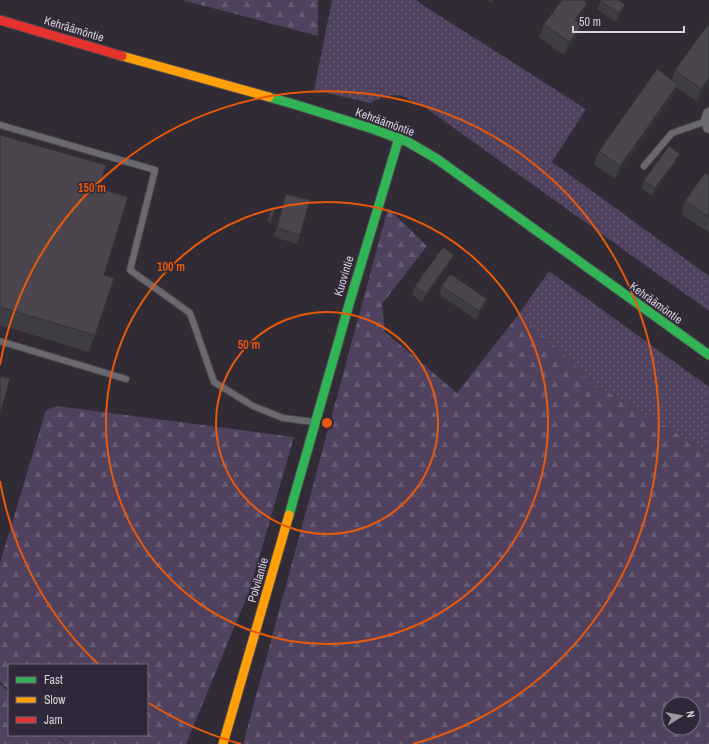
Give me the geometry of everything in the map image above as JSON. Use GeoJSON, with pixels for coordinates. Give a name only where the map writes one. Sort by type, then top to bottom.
{"type":"FeatureCollection","features":[{"type":"Feature","properties":{"kind":"street","name":"Kehräämöntie"},"geometry":{"type":"LineString","coordinates":[[0,20],[300,106],[399,138],[437,159],[709,355]]}},
{"type":"Feature","properties":{"kind":"street","name":"Kuovintie"},"geometry":{"type":"LineString","coordinates":[[316,422],[350,300],[399,138]]}},
{"type":"Feature","properties":{"kind":"street","name":"Polvilantie"},"geometry":{"type":"LineString","coordinates":[[224,744],[316,422]]}},
{"type":"Feature","properties":{"kind":"lane"},"geometry":{"type":"LineString","coordinates":[[644,166],[672,133],[708,120]]}},
{"type":"Feature","properties":{"kind":"lane"},"geometry":{"type":"LineString","coordinates":[[0,125],[155,170],[130,270],[190,313],[214,382],[253,406],[277,416],[316,422]]}},
{"type":"Feature","properties":{"kind":"lane"},"geometry":{"type":"LineString","coordinates":[[0,342],[126,379]]}},
{"type":"Feature","properties":{"kind":"green space"},"geometry":{"type":"Polygon","coordinates":[[[182,0],[318,0],[318,36],[182,0]]]}},
{"type":"Feature","properties":{"kind":"green space"},"geometry":{"type":"Polygon","coordinates":[[[332,0],[415,0],[586,109],[552,162],[709,276],[709,311],[426,108],[400,95],[384,96],[370,103],[314,90],[332,0]]]}},
{"type":"Feature","properties":{"kind":"green space"},"geometry":{"type":"Polygon","coordinates":[[[388,208],[427,246],[382,304],[385,332],[457,393],[519,314],[596,385],[684,437],[709,455],[709,744],[243,744],[388,208]]]}},
{"type":"Feature","properties":{"kind":"green space"},"geometry":{"type":"Polygon","coordinates":[[[549,271],[709,387],[709,455],[684,437],[596,385],[519,314],[549,271]]]}},
{"type":"Feature","properties":{"kind":"green space"},"geometry":{"type":"Polygon","coordinates":[[[57,406],[294,437],[250,589],[186,744],[67,744],[58,736],[148,736],[148,664],[8,664],[8,689],[0,682],[0,563],[46,410],[57,406]]]}},
{"type":"Feature","properties":{"kind":"green space"},"geometry":{"type":"Polygon","coordinates":[[[0,684],[8,691],[8,736],[57,736],[66,744],[0,744],[0,684]]]}},
{"type":"Feature","properties":{"kind":"building"},"geometry":{"type":"Polygon","coordinates":[[[562,0],[583,0],[587,3],[575,20],[582,25],[569,42],[544,24],[562,0]]]}},
{"type":"Feature","properties":{"kind":"building"},"geometry":{"type":"Polygon","coordinates":[[[619,0],[625,5],[619,13],[600,1],[619,0]]]}},
{"type":"Feature","properties":{"kind":"building"},"geometry":{"type":"Polygon","coordinates":[[[709,23],[709,78],[701,89],[675,70],[709,23]]]}},
{"type":"Feature","properties":{"kind":"building"},"geometry":{"type":"Polygon","coordinates":[[[657,69],[678,84],[620,166],[599,151],[657,69]]]}},
{"type":"Feature","properties":{"kind":"building"},"geometry":{"type":"Polygon","coordinates":[[[0,135],[106,165],[99,188],[128,197],[104,275],[114,278],[95,335],[0,307],[0,135]]]}},
{"type":"Feature","properties":{"kind":"building"},"geometry":{"type":"Polygon","coordinates":[[[669,146],[680,154],[655,188],[644,180],[669,146]]]}},
{"type":"Feature","properties":{"kind":"building"},"geometry":{"type":"Polygon","coordinates":[[[705,173],[709,176],[709,217],[685,201],[705,173]]]}},
{"type":"Feature","properties":{"kind":"building"},"geometry":{"type":"Polygon","coordinates":[[[286,194],[310,200],[300,235],[277,228],[286,194]]]}},
{"type":"Feature","properties":{"kind":"building"},"geometry":{"type":"Polygon","coordinates":[[[271,209],[275,210],[272,218],[269,217],[271,209]]]}},
{"type":"Feature","properties":{"kind":"building"},"geometry":{"type":"Polygon","coordinates":[[[443,247],[454,255],[426,294],[415,286],[443,247]]]}},
{"type":"Feature","properties":{"kind":"building"},"geometry":{"type":"Polygon","coordinates":[[[450,274],[487,299],[479,311],[442,286],[450,274]]]}},
{"type":"Feature","properties":{"kind":"building"},"geometry":{"type":"Polygon","coordinates":[[[0,376],[10,379],[0,414],[0,376]]]}},
{"type":"Feature","properties":{"kind":"traffic: fast"},"geometry":{"type":"LineString","coordinates":[[269,97],[373,129],[408,142],[437,159],[709,355]]}},
{"type":"Feature","properties":{"kind":"traffic: fast"},"geometry":{"type":"LineString","coordinates":[[289,515],[350,301],[399,138]]}},
{"type":"Feature","properties":{"kind":"traffic: slow"},"geometry":{"type":"LineString","coordinates":[[122,56],[269,97]]}},
{"type":"Feature","properties":{"kind":"traffic: slow"},"geometry":{"type":"LineString","coordinates":[[223,744],[289,515]]}},
{"type":"Feature","properties":{"kind":"traffic: jam"},"geometry":{"type":"LineString","coordinates":[[0,20],[122,56]]}}]}
